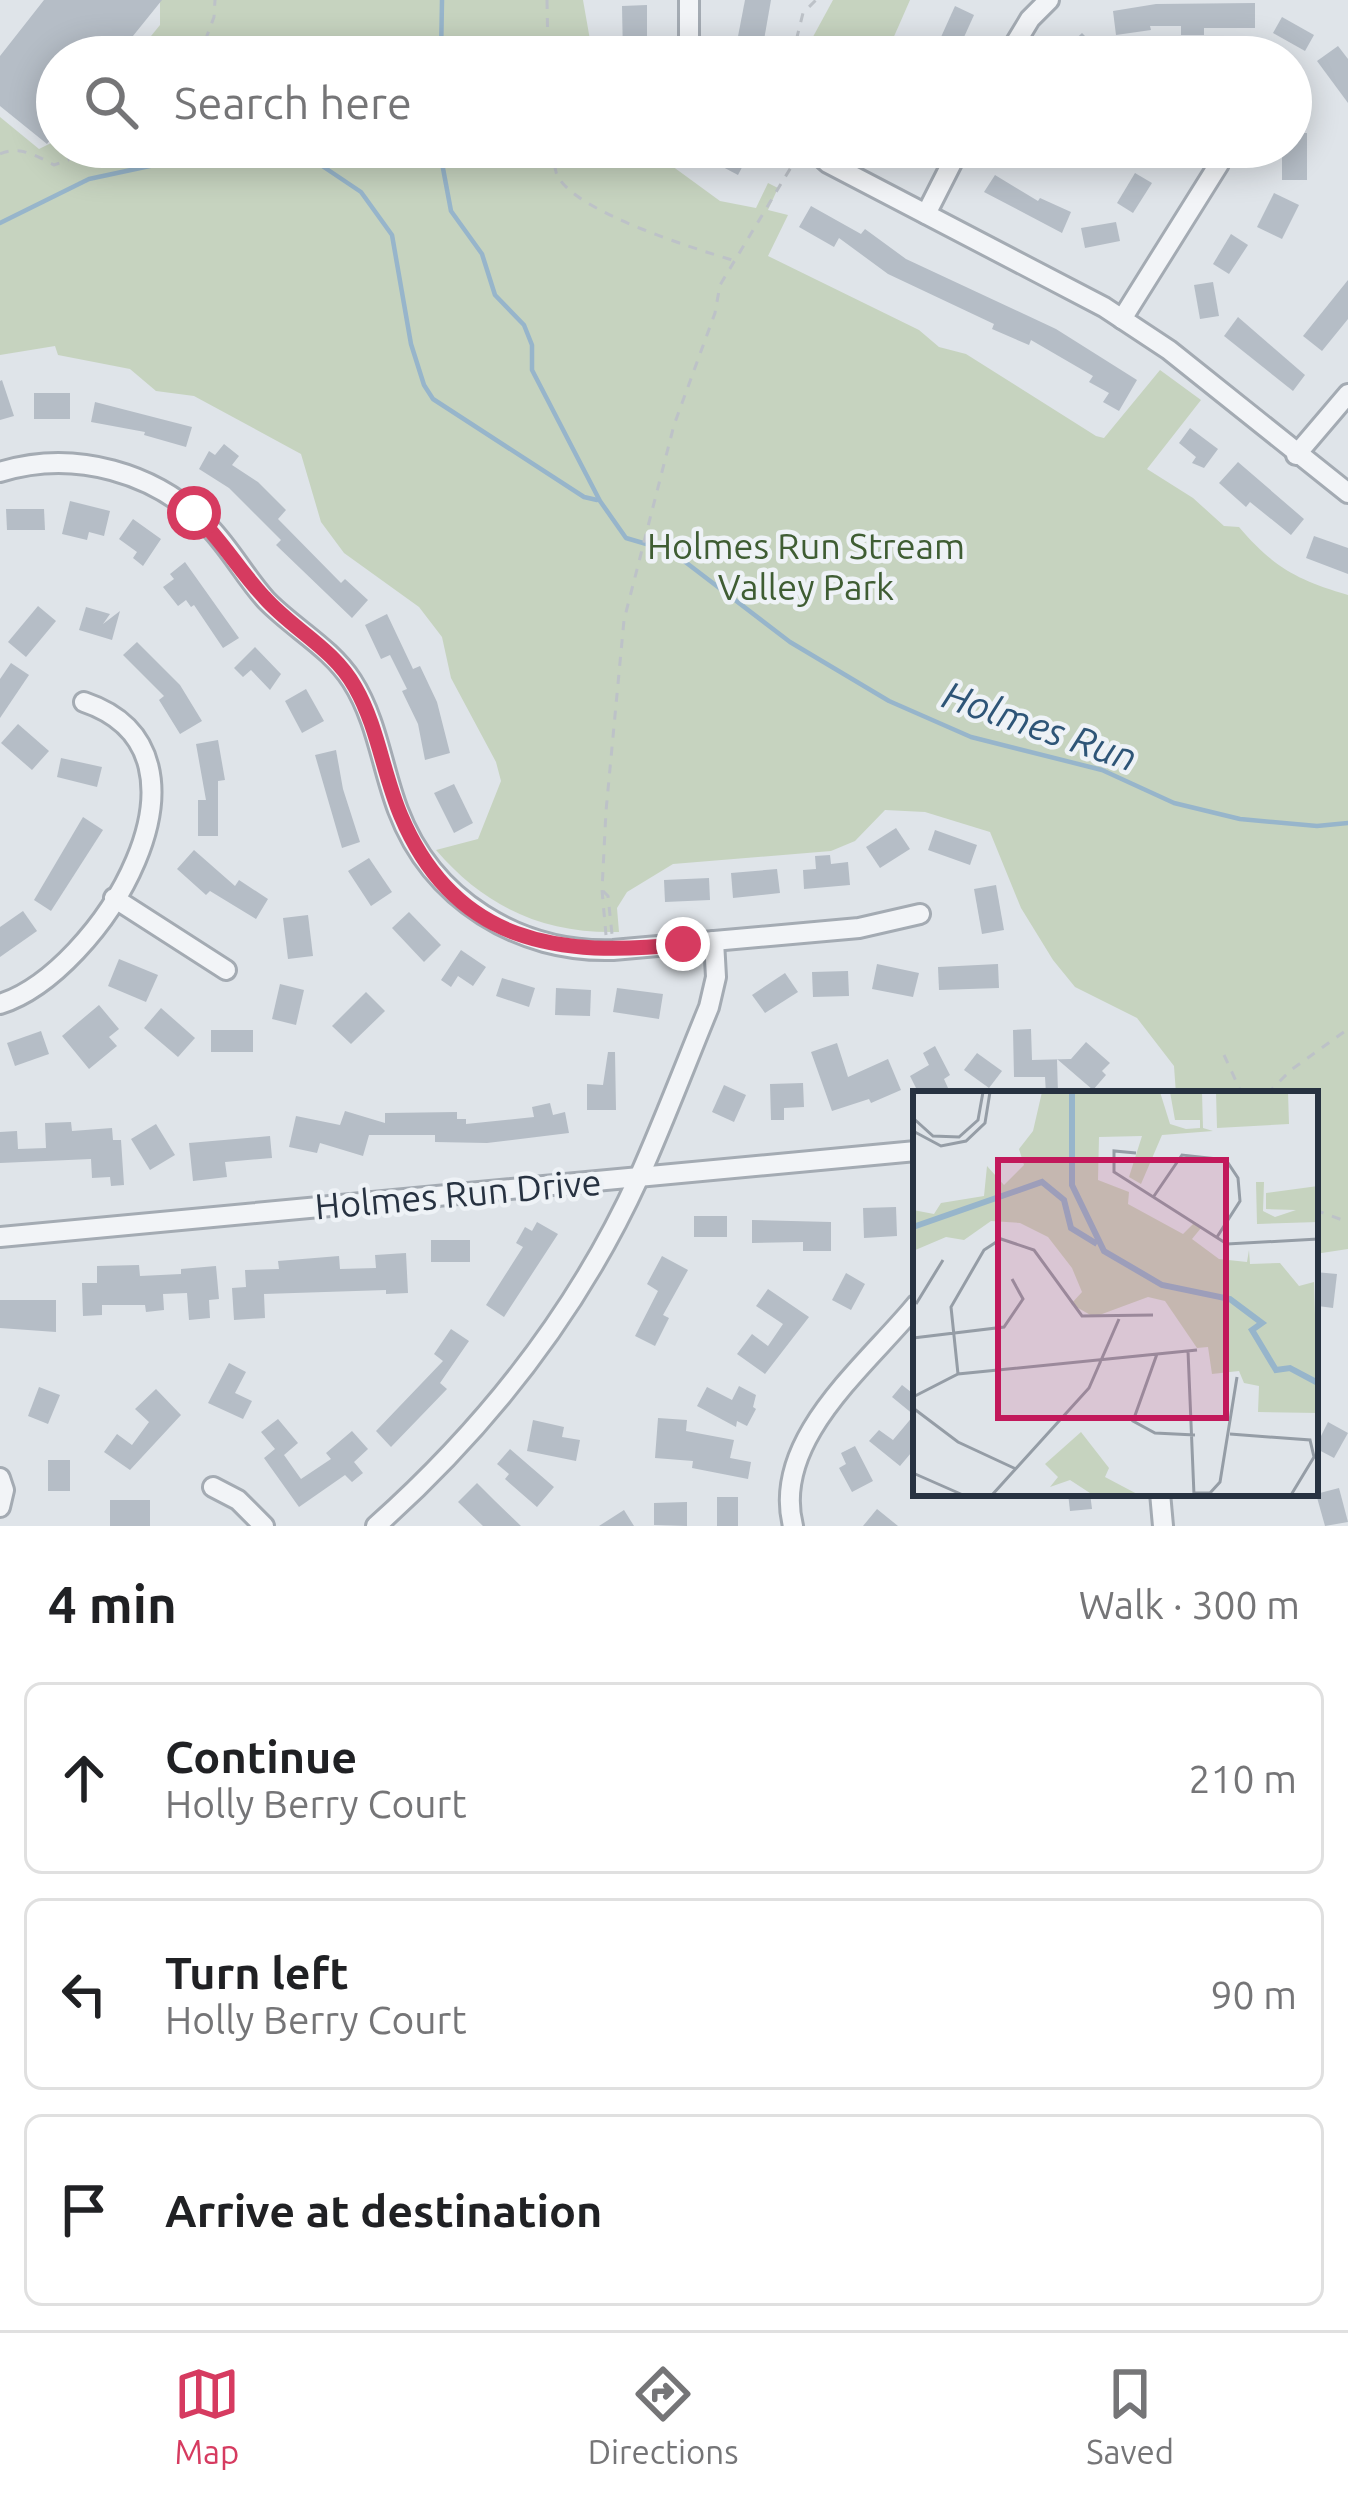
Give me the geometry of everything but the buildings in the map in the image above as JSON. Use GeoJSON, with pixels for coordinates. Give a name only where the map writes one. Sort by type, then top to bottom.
{"type":"FeatureCollection","features":[{"type":"Feature","properties":{"kind":"street"},"geometry":{"type":"LineString","coordinates":[[689,0],[689,36]]}},
{"type":"Feature","properties":{"kind":"street"},"geometry":{"type":"LineString","coordinates":[[1020,36],[1049,0]]}},
{"type":"Feature","properties":{"kind":"street"},"geometry":{"type":"LineString","coordinates":[[838,168],[1122,319],[1169,350],[1348,493]]}},
{"type":"Feature","properties":{"kind":"street"},"geometry":{"type":"LineString","coordinates":[[926,214],[949,168]]}},
{"type":"Feature","properties":{"kind":"street"},"geometry":{"type":"LineString","coordinates":[[1122,319],[1216,168]]}},
{"type":"Feature","properties":{"kind":"street"},"geometry":{"type":"LineString","coordinates":[[1296,455],[1348,394]]}},
{"type":"Feature","properties":{"kind":"street"},"geometry":{"type":"LineString","coordinates":[[0,472],[37,463],[96,466],[146,482],[194,513],[263,597],[320,644],[352,682],[372,722],[399,813],[437,877],[470,908],[519,935],[563,948],[613,950],[859,928],[920,914]]}},
{"type":"Feature","properties":{"kind":"street"},"geometry":{"type":"LineString","coordinates":[[0,1004],[37,987],[75,955],[147,838],[152,789],[148,768],[125,727],[84,702]]}},
{"type":"Feature","properties":{"kind":"street"},"geometry":{"type":"LineString","coordinates":[[114,898],[226,970]]}},
{"type":"Feature","properties":{"kind":"street"},"geometry":{"type":"LineString","coordinates":[[376,1526],[479,1427],[573,1300],[639,1177],[710,1007],[715,941]]}},
{"type":"Feature","properties":{"kind":"street","name":"Holmes Run Drive"},"geometry":{"type":"LineString","coordinates":[[0,1238],[913,1150]]}},
{"type":"Feature","properties":{"kind":"street"},"geometry":{"type":"LineString","coordinates":[[793,1526],[789,1480],[801,1445],[913,1309]]}},
{"type":"Feature","properties":{"kind":"street"},"geometry":{"type":"LineString","coordinates":[[0,1478],[4,1490],[0,1507]]}},
{"type":"Feature","properties":{"kind":"street"},"geometry":{"type":"LineString","coordinates":[[213,1487],[238,1500],[264,1526]]}},
{"type":"Feature","properties":{"kind":"street"},"geometry":{"type":"LineString","coordinates":[[1160,1496],[1163,1526]]}},
{"type":"Feature","properties":{"kind":"path"},"geometry":{"type":"LineString","coordinates":[[207,36],[215,0]]}},
{"type":"Feature","properties":{"kind":"path"},"geometry":{"type":"LineString","coordinates":[[547,0],[548,36]]}},
{"type":"Feature","properties":{"kind":"path"},"geometry":{"type":"LineString","coordinates":[[797,36],[802,13],[816,0]]}},
{"type":"Feature","properties":{"kind":"path"},"geometry":{"type":"LineString","coordinates":[[0,154],[10,149],[36,156]]}},
{"type":"Feature","properties":{"kind":"path"},"geometry":{"type":"LineString","coordinates":[[556,168],[557,176],[579,197],[658,237],[732,260]]}},
{"type":"Feature","properties":{"kind":"path"},"geometry":{"type":"LineString","coordinates":[[606,924],[602,893],[624,620],[674,425],[732,260],[793,168]]}},
{"type":"Feature","properties":{"kind":"path"},"geometry":{"type":"LineString","coordinates":[[602,893],[608,896],[613,950]]}},
{"type":"Feature","properties":{"kind":"path"},"geometry":{"type":"LineString","coordinates":[[1270,1091],[1291,1070],[1348,1030]]}},
{"type":"Feature","properties":{"kind":"path"},"geometry":{"type":"LineString","coordinates":[[1223,1054],[1241,1091]]}},
{"type":"Feature","properties":{"kind":"path"},"geometry":{"type":"LineString","coordinates":[[1318,1211],[1348,1222]]}},
{"type":"Feature","properties":{"kind":"green space"},"geometry":{"type":"Polygon","coordinates":[[[160,0],[583,0],[589,36],[151,36],[160,25],[160,0]]]}},
{"type":"Feature","properties":{"kind":"green space"},"geometry":{"type":"Polygon","coordinates":[[[833,0],[910,0],[894,36],[813,36],[833,0]]]}},
{"type":"Feature","properties":{"kind":"green space","name":"Holmes Run Stream Valley Park"},"geometry":{"type":"Polygon","coordinates":[[[0,117],[36,147],[36,168],[675,168],[720,201],[756,208],[768,183],[778,188],[768,210],[788,215],[768,256],[919,330],[939,347],[966,354],[1096,436],[1104,438],[1160,370],[1201,400],[1147,469],[1193,498],[1224,526],[1239,527],[1287,570],[1348,595],[1348,1249],[1318,1254],[1318,1091],[1176,1091],[1174,1066],[1137,1018],[1075,987],[1053,960],[1021,908],[990,832],[925,812],[885,810],[855,841],[831,851],[673,864],[627,892],[617,908],[619,932],[541,922],[496,902],[436,850],[478,839],[501,781],[496,762],[451,678],[442,637],[419,607],[344,553],[321,522],[301,454],[194,396],[156,391],[130,369],[58,355],[55,346],[0,355],[0,117]]]}},
{"type":"Feature","properties":{"kind":"waterway","name":"Holmes Run"},"geometry":{"type":"LineString","coordinates":[[441,36],[442,0]]}},
{"type":"Feature","properties":{"kind":"waterway"},"geometry":{"type":"LineString","coordinates":[[0,223],[89,179],[140,168]]}},
{"type":"Feature","properties":{"kind":"waterway"},"geometry":{"type":"LineString","coordinates":[[325,168],[361,192],[392,235],[411,344],[433,399],[584,497],[597,500]]}},
{"type":"Feature","properties":{"kind":"waterway","name":"Holmes Run"},"geometry":{"type":"LineString","coordinates":[[443,168],[451,211],[482,254],[495,295],[524,325],[532,345],[532,370],[600,501],[626,538],[684,561],[790,642],[889,701],[971,737],[1102,770],[1174,803],[1240,819],[1317,826],[1348,823]]}},
{"type":"Feature","properties":{"kind":"route"},"geometry":{"type":"LineString","coordinates":[[194,513],[263,597],[320,644],[352,682],[372,722],[386,775],[411,838],[437,877],[470,908],[548,945],[606,951],[683,944]]}}]}
